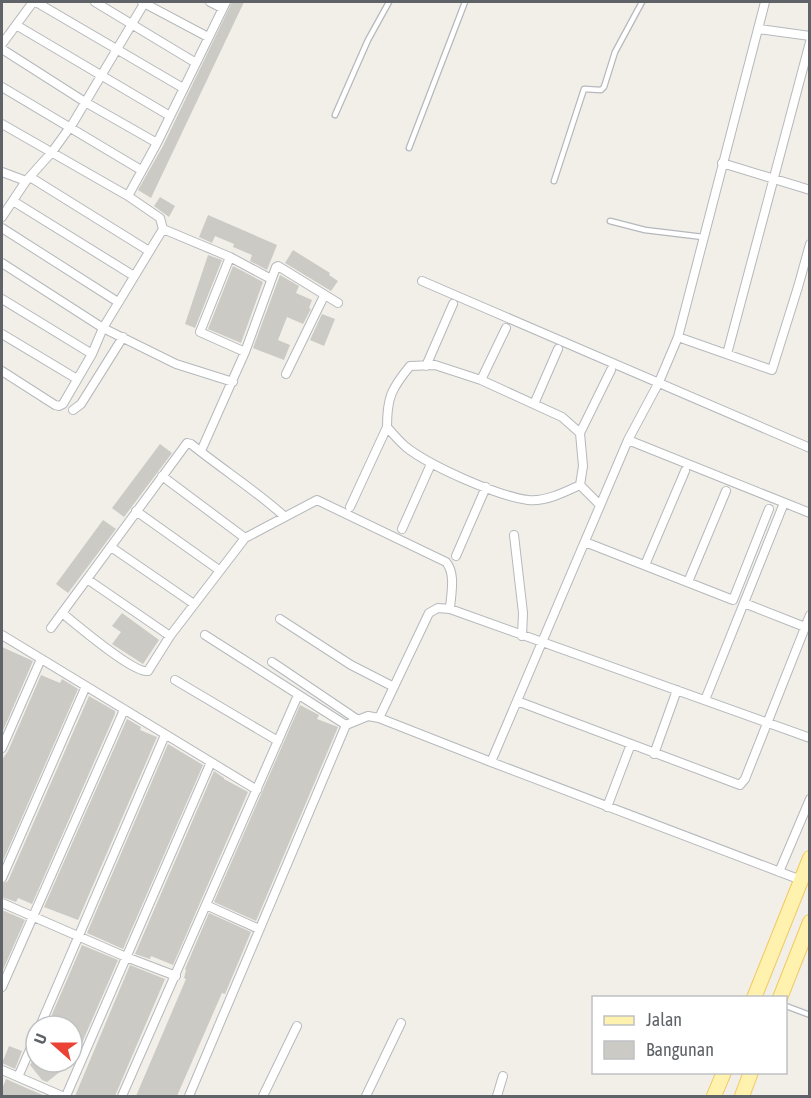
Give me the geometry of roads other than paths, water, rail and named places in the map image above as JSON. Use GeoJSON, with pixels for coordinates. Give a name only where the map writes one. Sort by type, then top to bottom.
{"type":"FeatureCollection","features":[{"type":"Feature","properties":{"kind":"main road"},"geometry":{"type":"LineString","coordinates":[[755,996],[804,883],[810,858]]}},
{"type":"Feature","properties":{"kind":"main road"},"geometry":{"type":"LineString","coordinates":[[781,996],[810,922]]}},
{"type":"Feature","properties":{"kind":"main road"},"geometry":{"type":"LineString","coordinates":[[714,1096],[723,1074]]}},
{"type":"Feature","properties":{"kind":"main road"},"geometry":{"type":"LineString","coordinates":[[742,1096],[750,1074]]}},
{"type":"Feature","properties":{"kind":"street"},"geometry":{"type":"LineString","coordinates":[[2,44],[34,2],[183,88]]}},
{"type":"Feature","properties":{"kind":"street"},"geometry":{"type":"LineString","coordinates":[[95,2],[196,63]]}},
{"type":"Feature","properties":{"kind":"street"},"geometry":{"type":"LineString","coordinates":[[2,218],[28,179],[69,128],[144,2],[208,36]]}},
{"type":"Feature","properties":{"kind":"street"},"geometry":{"type":"LineString","coordinates":[[128,196],[157,143],[224,5],[210,2]]}},
{"type":"Feature","properties":{"kind":"street"},"geometry":{"type":"LineString","coordinates":[[491,762],[628,440],[659,382],[678,337],[765,2]]}},
{"type":"Feature","properties":{"kind":"street"},"geometry":{"type":"LineString","coordinates":[[16,25],[100,77],[170,116]]}},
{"type":"Feature","properties":{"kind":"street"},"geometry":{"type":"LineString","coordinates":[[759,29],[810,36]]}},
{"type":"Feature","properties":{"kind":"street"},"geometry":{"type":"LineString","coordinates":[[727,354],[810,42]]}},
{"type":"Feature","properties":{"kind":"street"},"geometry":{"type":"LineString","coordinates":[[2,49],[85,102],[157,143]]}},
{"type":"Feature","properties":{"kind":"street"},"geometry":{"type":"LineString","coordinates":[[2,87],[141,170]]}},
{"type":"Feature","properties":{"kind":"street"},"geometry":{"type":"LineString","coordinates":[[2,124],[128,196],[160,218],[163,228],[103,328],[92,354],[63,404],[59,406],[2,371]]}},
{"type":"Feature","properties":{"kind":"street"},"geometry":{"type":"LineString","coordinates":[[722,163],[810,190]]}},
{"type":"Feature","properties":{"kind":"street"},"geometry":{"type":"LineString","coordinates":[[2,172],[28,179],[149,251]]}},
{"type":"Feature","properties":{"kind":"street"},"geometry":{"type":"LineString","coordinates":[[13,201],[134,276]]}},
{"type":"Feature","properties":{"kind":"street"},"geometry":{"type":"LineString","coordinates":[[2,228],[118,302]]}},
{"type":"Feature","properties":{"kind":"street"},"geometry":{"type":"LineString","coordinates":[[163,228],[230,257],[271,279]]}},
{"type":"Feature","properties":{"kind":"street"},"geometry":{"type":"LineString","coordinates":[[678,337],[769,371],[772,370],[810,244]]}},
{"type":"Feature","properties":{"kind":"street"},"geometry":{"type":"LineString","coordinates":[[230,257],[200,332],[245,352]]}},
{"type":"Feature","properties":{"kind":"street"},"geometry":{"type":"LineString","coordinates":[[2,263],[103,328],[176,364],[233,382]]}},
{"type":"Feature","properties":{"kind":"street"},"geometry":{"type":"LineString","coordinates":[[201,452],[233,382],[271,279],[278,266],[338,303]]}},
{"type":"Feature","properties":{"kind":"street"},"geometry":{"type":"LineString","coordinates":[[422,281],[810,448]]}},
{"type":"Feature","properties":{"kind":"street"},"geometry":{"type":"LineString","coordinates":[[286,374],[324,296]]}},
{"type":"Feature","properties":{"kind":"street"},"geometry":{"type":"LineString","coordinates":[[2,299],[92,354]]}},
{"type":"Feature","properties":{"kind":"street"},"geometry":{"type":"LineString","coordinates":[[426,366],[453,304]]}},
{"type":"Feature","properties":{"kind":"street"},"geometry":{"type":"LineString","coordinates":[[481,380],[506,328]]}},
{"type":"Feature","properties":{"kind":"street"},"geometry":{"type":"LineString","coordinates":[[2,334],[77,379]]}},
{"type":"Feature","properties":{"kind":"street"},"geometry":{"type":"LineString","coordinates":[[73,410],[81,404],[123,337]]}},
{"type":"Feature","properties":{"kind":"street"},"geometry":{"type":"LineString","coordinates":[[534,404],[558,349]]}},
{"type":"Feature","properties":{"kind":"street"},"geometry":{"type":"LineString","coordinates":[[350,507],[387,427],[387,408],[394,386],[410,366],[435,365],[481,380],[562,417],[580,433]]}},
{"type":"Feature","properties":{"kind":"street"},"geometry":{"type":"LineString","coordinates":[[580,485],[583,466],[580,433],[611,370]]}},
{"type":"Feature","properties":{"kind":"street"},"geometry":{"type":"LineString","coordinates":[[387,427],[405,447],[431,464],[486,487],[529,500],[556,496],[580,485]]}},
{"type":"Feature","properties":{"kind":"street"},"geometry":{"type":"LineString","coordinates":[[628,440],[810,513]]}},
{"type":"Feature","properties":{"kind":"street"},"geometry":{"type":"LineString","coordinates":[[51,628],[185,444],[191,444],[259,494],[284,516]]}},
{"type":"Feature","properties":{"kind":"street"},"geometry":{"type":"LineString","coordinates":[[402,529],[431,464]]}},
{"type":"Feature","properties":{"kind":"street"},"geometry":{"type":"LineString","coordinates":[[645,565],[685,471]]}},
{"type":"Feature","properties":{"kind":"street"},"geometry":{"type":"LineString","coordinates":[[162,476],[245,538]]}},
{"type":"Feature","properties":{"kind":"street"},"geometry":{"type":"LineString","coordinates":[[580,485],[600,505]]}},
{"type":"Feature","properties":{"kind":"street"},"geometry":{"type":"LineString","coordinates":[[456,556],[486,487]]}},
{"type":"Feature","properties":{"kind":"street"},"geometry":{"type":"LineString","coordinates":[[688,582],[726,491]]}},
{"type":"Feature","properties":{"kind":"street"},"geometry":{"type":"LineString","coordinates":[[62,613],[120,657],[141,671],[148,671],[170,636],[245,538],[317,500],[446,562],[451,568],[452,575],[450,609]]}},
{"type":"Feature","properties":{"kind":"street"},"geometry":{"type":"LineString","coordinates":[[705,700],[784,503]]}},
{"type":"Feature","properties":{"kind":"street"},"geometry":{"type":"LineString","coordinates":[[585,542],[733,600],[769,509]]}},
{"type":"Feature","properties":{"kind":"street"},"geometry":{"type":"LineString","coordinates":[[136,511],[219,570]]}},
{"type":"Feature","properties":{"kind":"street"},"geometry":{"type":"LineString","coordinates":[[514,535],[523,613],[522,636]]}},
{"type":"Feature","properties":{"kind":"street"},"geometry":{"type":"LineString","coordinates":[[111,547],[194,604]]}},
{"type":"Feature","properties":{"kind":"street"},"geometry":{"type":"LineString","coordinates":[[87,579],[170,636]]}},
{"type":"Feature","properties":{"kind":"street"},"geometry":{"type":"LineString","coordinates":[[744,603],[805,627]]}},
{"type":"Feature","properties":{"kind":"street"},"geometry":{"type":"LineString","coordinates":[[379,718],[429,613],[438,608],[450,609],[522,636],[542,641],[810,738]]}},
{"type":"Feature","properties":{"kind":"street"},"geometry":{"type":"LineString","coordinates":[[517,701],[740,785],[745,779],[810,615]]}},
{"type":"Feature","properties":{"kind":"street"},"geometry":{"type":"LineString","coordinates":[[280,619],[351,665],[394,687]]}},
{"type":"Feature","properties":{"kind":"street"},"geometry":{"type":"LineString","coordinates":[[2,635],[257,790]]}},
{"type":"Feature","properties":{"kind":"street"},"geometry":{"type":"LineString","coordinates":[[205,635],[346,725]]}},
{"type":"Feature","properties":{"kind":"street"},"geometry":{"type":"LineString","coordinates":[[2,748],[41,659]]}},
{"type":"Feature","properties":{"kind":"street"},"geometry":{"type":"LineString","coordinates":[[272,662],[358,720]]}},
{"type":"Feature","properties":{"kind":"street"},"geometry":{"type":"LineString","coordinates":[[175,680],[278,741]]}},
{"type":"Feature","properties":{"kind":"street"},"geometry":{"type":"LineString","coordinates":[[2,878],[86,686]]}},
{"type":"Feature","properties":{"kind":"street"},"geometry":{"type":"LineString","coordinates":[[654,754],[677,690]]}},
{"type":"Feature","properties":{"kind":"street"},"geometry":{"type":"LineString","coordinates":[[122,1096],[298,695]]}},
{"type":"Feature","properties":{"kind":"street"},"geometry":{"type":"LineString","coordinates":[[2,987],[124,710]]}},
{"type":"Feature","properties":{"kind":"street"},"geometry":{"type":"LineString","coordinates":[[189,1096],[346,725],[368,716],[379,718],[804,883]]}},
{"type":"Feature","properties":{"kind":"street"},"geometry":{"type":"LineString","coordinates":[[45,1014],[165,735]]}},
{"type":"Feature","properties":{"kind":"street"},"geometry":{"type":"LineString","coordinates":[[607,807],[631,744]]}},
{"type":"Feature","properties":{"kind":"street"},"geometry":{"type":"LineString","coordinates":[[2,1070],[61,1096],[126,957],[211,762]]}},
{"type":"Feature","properties":{"kind":"street"},"geometry":{"type":"LineString","coordinates":[[780,872],[810,799]]}},
{"type":"Feature","properties":{"kind":"street"},"geometry":{"type":"LineString","coordinates":[[2,903],[126,957],[176,976]]}},
{"type":"Feature","properties":{"kind":"street"},"geometry":{"type":"LineString","coordinates":[[206,905],[259,929]]}},
{"type":"Feature","properties":{"kind":"street"},"geometry":{"type":"LineString","coordinates":[[366,1096],[401,1023]]}},
{"type":"Feature","properties":{"kind":"street"},"geometry":{"type":"LineString","coordinates":[[263,1096],[297,1026]]}},
{"type":"Feature","properties":{"kind":"street"},"geometry":{"type":"LineString","coordinates":[[18,1077],[24,1063]]}},
{"type":"Feature","properties":{"kind":"street"},"geometry":{"type":"LineString","coordinates":[[497,1096],[503,1076]]}},
{"type":"Feature","properties":{"kind":"lane"},"geometry":{"type":"LineString","coordinates":[[335,116],[368,40],[389,2]]}},
{"type":"Feature","properties":{"kind":"lane"},"geometry":{"type":"LineString","coordinates":[[409,148],[465,2]]}},
{"type":"Feature","properties":{"kind":"lane"},"geometry":{"type":"LineString","coordinates":[[554,181],[584,88],[601,90],[604,87],[615,52],[642,2]]}},
{"type":"Feature","properties":{"kind":"lane"},"geometry":{"type":"LineString","coordinates":[[610,221],[645,230],[703,237]]}},
{"type":"Feature","properties":{"kind":"lane"},"geometry":{"type":"LineString","coordinates":[[787,1006],[810,1015]]}}]}
